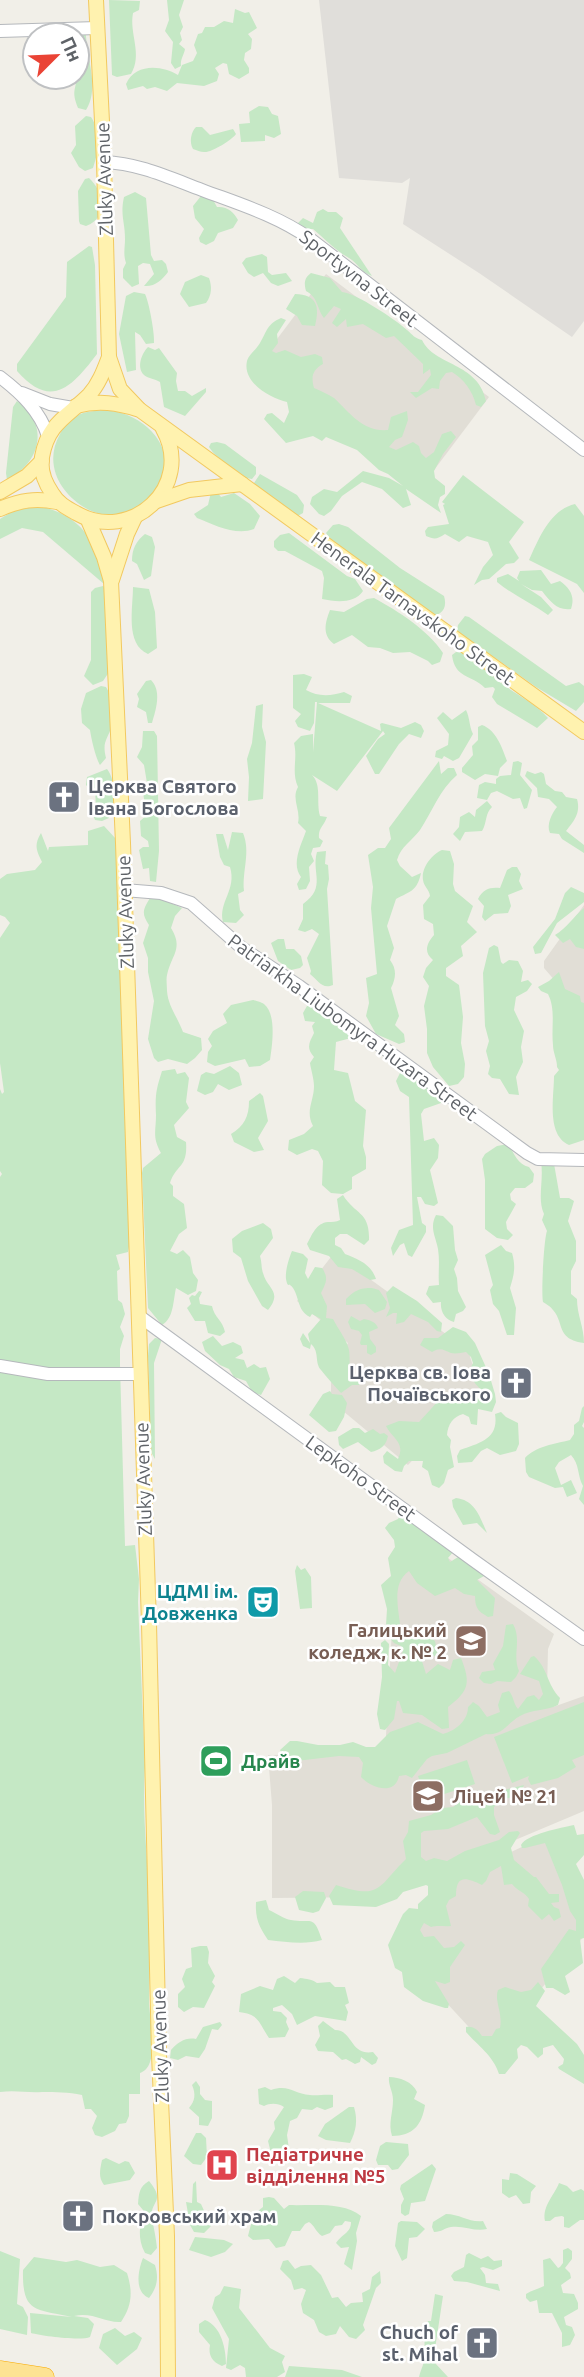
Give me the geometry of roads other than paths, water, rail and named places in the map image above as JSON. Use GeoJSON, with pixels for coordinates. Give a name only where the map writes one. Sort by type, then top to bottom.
{"type":"FeatureCollection","features":[{"type":"Feature","properties":{"kind":"highway"},"geometry":{"type":"LineString","coordinates":[[0,2370],[45,2377]]}},
{"type":"Feature","properties":{"kind":"main road","name":"Zluky Avenue"},"geometry":{"type":"LineString","coordinates":[[96,0],[109,357],[120,389],[140,410]]}},
{"type":"Feature","properties":{"kind":"main road","name":"Zluky Avenue"},"geometry":{"type":"LineString","coordinates":[[75,407],[98,382],[109,357]]}},
{"type":"Feature","properties":{"kind":"main road"},"geometry":{"type":"LineString","coordinates":[[57,502],[45,482],[42,460],[48,436],[57,422],[75,407],[89,403],[113,402],[140,410],[160,424],[168,437],[173,460],[168,484],[157,501]]}},
{"type":"Feature","properties":{"kind":"main road","name":"Henerala Tarnavskoho Street"},"geometry":{"type":"LineString","coordinates":[[160,424],[584,732]]}},
{"type":"Feature","properties":{"kind":"main road"},"geometry":{"type":"LineString","coordinates":[[0,492],[27,477],[42,460]]}},
{"type":"Feature","properties":{"kind":"main road"},"geometry":{"type":"LineString","coordinates":[[0,509],[33,499],[57,502],[88,520],[110,522],[135,516],[157,501],[189,490],[242,484]]}},
{"type":"Feature","properties":{"kind":"main road","name":"Zluky Avenue"},"geometry":{"type":"LineString","coordinates":[[111,581],[135,516]]}},
{"type":"Feature","properties":{"kind":"main road","name":"Zluky Avenue"},"geometry":{"type":"LineString","coordinates":[[88,520],[111,581],[149,1623],[159,2055],[167,2236],[168,2377]]}},
{"type":"Feature","properties":{"kind":"street"},"geometry":{"type":"LineString","coordinates":[[0,32],[97,28]]}},
{"type":"Feature","properties":{"kind":"street","name":"Sportyvna Street"},"geometry":{"type":"LineString","coordinates":[[104,162],[128,164],[150,170],[282,220],[584,450]]}},
{"type":"Feature","properties":{"kind":"street"},"geometry":{"type":"LineString","coordinates":[[0,377],[19,392],[36,411],[48,436]]}},
{"type":"Feature","properties":{"kind":"street"},"geometry":{"type":"LineString","coordinates":[[19,392],[50,404],[75,407]]}},
{"type":"Feature","properties":{"kind":"street","name":"Patriarkha Liubomyra Huzara Street"},"geometry":{"type":"LineString","coordinates":[[124,890],[161,893],[191,903],[243,948],[527,1153],[538,1159],[584,1160]]}},
{"type":"Feature","properties":{"kind":"street","name":"Lepkoho Street"},"geometry":{"type":"LineString","coordinates":[[138,1316],[584,1639]]}},
{"type":"Feature","properties":{"kind":"street"},"geometry":{"type":"LineString","coordinates":[[0,1366],[48,1374],[139,1374]]}},
{"type":"Feature","properties":{"kind":"place","name":"Церква Святого Івана Богослова"},"geometry":{"type":"Point","coordinates":[64,797]}},
{"type":"Feature","properties":{"kind":"place","name":"Церква св. Іова Почаївського"},"geometry":{"type":"Point","coordinates":[516,1383]}},
{"type":"Feature","properties":{"kind":"place","name":"ЦДМІ ім. Довженка"},"geometry":{"type":"Point","coordinates":[263,1602]}},
{"type":"Feature","properties":{"kind":"place","name":"Галицький коледж, к. № 2"},"geometry":{"type":"Point","coordinates":[471,1641]}},
{"type":"Feature","properties":{"kind":"place","name":"Драйв"},"geometry":{"type":"Point","coordinates":[216,1761]}},
{"type":"Feature","properties":{"kind":"place","name":"Ліцей № 21"},"geometry":{"type":"Point","coordinates":[428,1796]}},
{"type":"Feature","properties":{"kind":"place","name":"Педіатричне відділення №5"},"geometry":{"type":"Point","coordinates":[222,2165]}},
{"type":"Feature","properties":{"kind":"place","name":"Покровський храм"},"geometry":{"type":"Point","coordinates":[78,2216]}},
{"type":"Feature","properties":{"kind":"place","name":"Chuch of st. Mihal"},"geometry":{"type":"Point","coordinates":[482,2343]}}]}
